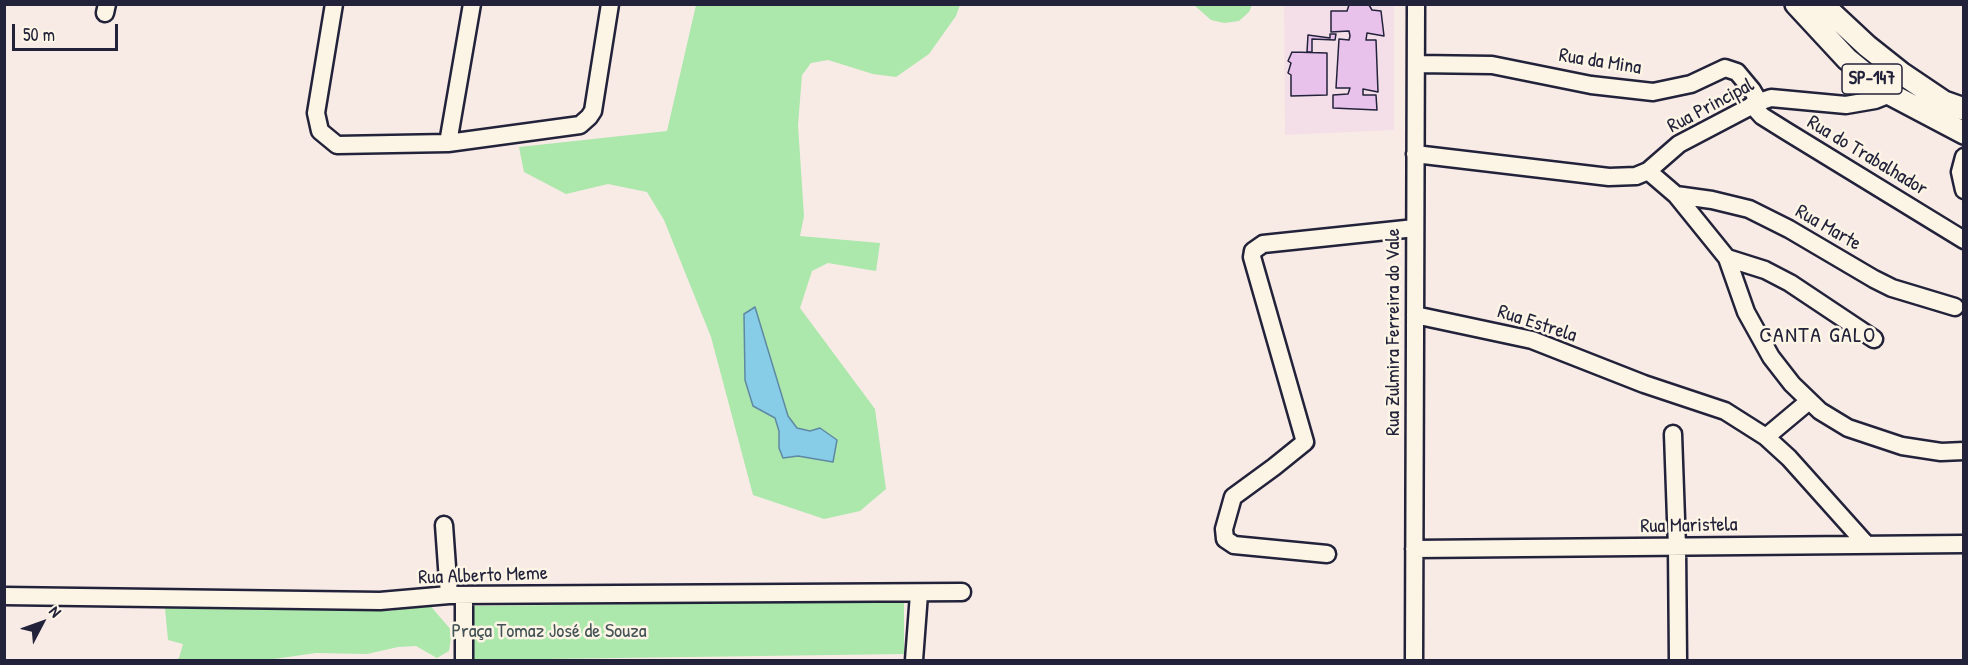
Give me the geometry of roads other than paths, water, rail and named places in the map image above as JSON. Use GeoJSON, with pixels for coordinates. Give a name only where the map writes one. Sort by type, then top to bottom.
{"type":"FeatureCollection","features":[{"type":"Feature","properties":{"kind":"main road","name":"SP-147"},"geometry":{"type":"LineString","coordinates":[[1796,4],[1847,59],[1890,94],[1964,132]]}},
{"type":"Feature","properties":{"kind":"main road","name":"SP-147"},"geometry":{"type":"LineString","coordinates":[[1822,4],[1867,46],[1901,73],[1944,102],[1964,109]]}},
{"type":"Feature","properties":{"kind":"street"},"geometry":{"type":"LineString","coordinates":[[334,4],[316,113],[320,131],[337,145],[448,142],[580,125],[593,111],[610,4]]}},
{"type":"Feature","properties":{"kind":"street"},"geometry":{"type":"LineString","coordinates":[[448,142],[472,4]]}},
{"type":"Feature","properties":{"kind":"street","name":"Rua Zulmira Ferreira do Vale"},"geometry":{"type":"LineString","coordinates":[[1414,660],[1416,4]]}},
{"type":"Feature","properties":{"kind":"street","name":"Rua da Mina"},"geometry":{"type":"LineString","coordinates":[[1416,64],[1492,65],[1591,85],[1653,92],[1691,84],[1725,68],[1737,72],[1752,90],[1755,104]]}},
{"type":"Feature","properties":{"kind":"street","name":"Rua Principal"},"geometry":{"type":"LineString","coordinates":[[1648,171],[1678,144],[1771,98],[1846,105],[1875,100],[1890,94]]}},
{"type":"Feature","properties":{"kind":"street","name":"Rua do Trabalhador"},"geometry":{"type":"LineString","coordinates":[[1755,104],[1762,116],[1964,240]]}},
{"type":"Feature","properties":{"kind":"street"},"geometry":{"type":"LineString","coordinates":[[1414,154],[1609,177],[1636,177],[1648,171],[1676,195],[1727,258],[1746,312],[1771,357],[1778,369],[1809,401],[1841,425],[1894,443],[1921,450],[1964,451]]}},
{"type":"Feature","properties":{"kind":"street"},"geometry":{"type":"LineString","coordinates":[[1964,158],[1960,172],[1964,190]]}},
{"type":"Feature","properties":{"kind":"street","name":"Rua Marte"},"geometry":{"type":"LineString","coordinates":[[1676,195],[1749,208],[1790,229],[1874,279],[1900,291],[1955,307]]}},
{"type":"Feature","properties":{"kind":"street"},"geometry":{"type":"LineString","coordinates":[[1327,554],[1234,545],[1225,539],[1224,529],[1233,496],[1305,442],[1252,257],[1253,251],[1263,244],[1415,228]]}},
{"type":"Feature","properties":{"kind":"street"},"geometry":{"type":"LineString","coordinates":[[1727,258],[1765,270],[1790,283],[1874,339]]}},
{"type":"Feature","properties":{"kind":"street","name":"Rua Estrela"},"geometry":{"type":"LineString","coordinates":[[1415,315],[1532,340],[1644,384],[1725,411],[1766,437],[1816,486],[1866,544]]}},
{"type":"Feature","properties":{"kind":"street"},"geometry":{"type":"LineString","coordinates":[[1766,437],[1809,401]]}},
{"type":"Feature","properties":{"kind":"street"},"geometry":{"type":"LineString","coordinates":[[1673,435],[1678,660]]}},
{"type":"Feature","properties":{"kind":"street"},"geometry":{"type":"LineString","coordinates":[[444,525],[464,660]]}},
{"type":"Feature","properties":{"kind":"street","name":"Rua Maristela"},"geometry":{"type":"LineString","coordinates":[[1414,549],[1964,544]]}},
{"type":"Feature","properties":{"kind":"street","name":"Rua Alberto Meme"},"geometry":{"type":"LineString","coordinates":[[4,596],[380,601],[456,595],[962,592]]}},
{"type":"Feature","properties":{"kind":"street"},"geometry":{"type":"LineString","coordinates":[[914,660],[919,594]]}},
{"type":"Feature","properties":{"kind":"water"},"geometry":{"type":"Polygon","coordinates":[[[755,307],[788,416],[797,428],[810,431],[820,428],[837,440],[833,462],[798,456],[783,458],[779,448],[779,431],[775,418],[753,406],[745,380],[744,314],[755,307]]]}},
{"type":"Feature","properties":{"kind":"district","name":"CANTA GALO"},"geometry":{"type":"Point","coordinates":[1818,336]}},
{"type":"Feature","properties":{"kind":"park label","name":"Praça Tomaz José de Souza"},"geometry":{"type":"Point","coordinates":[549,632]}}]}
